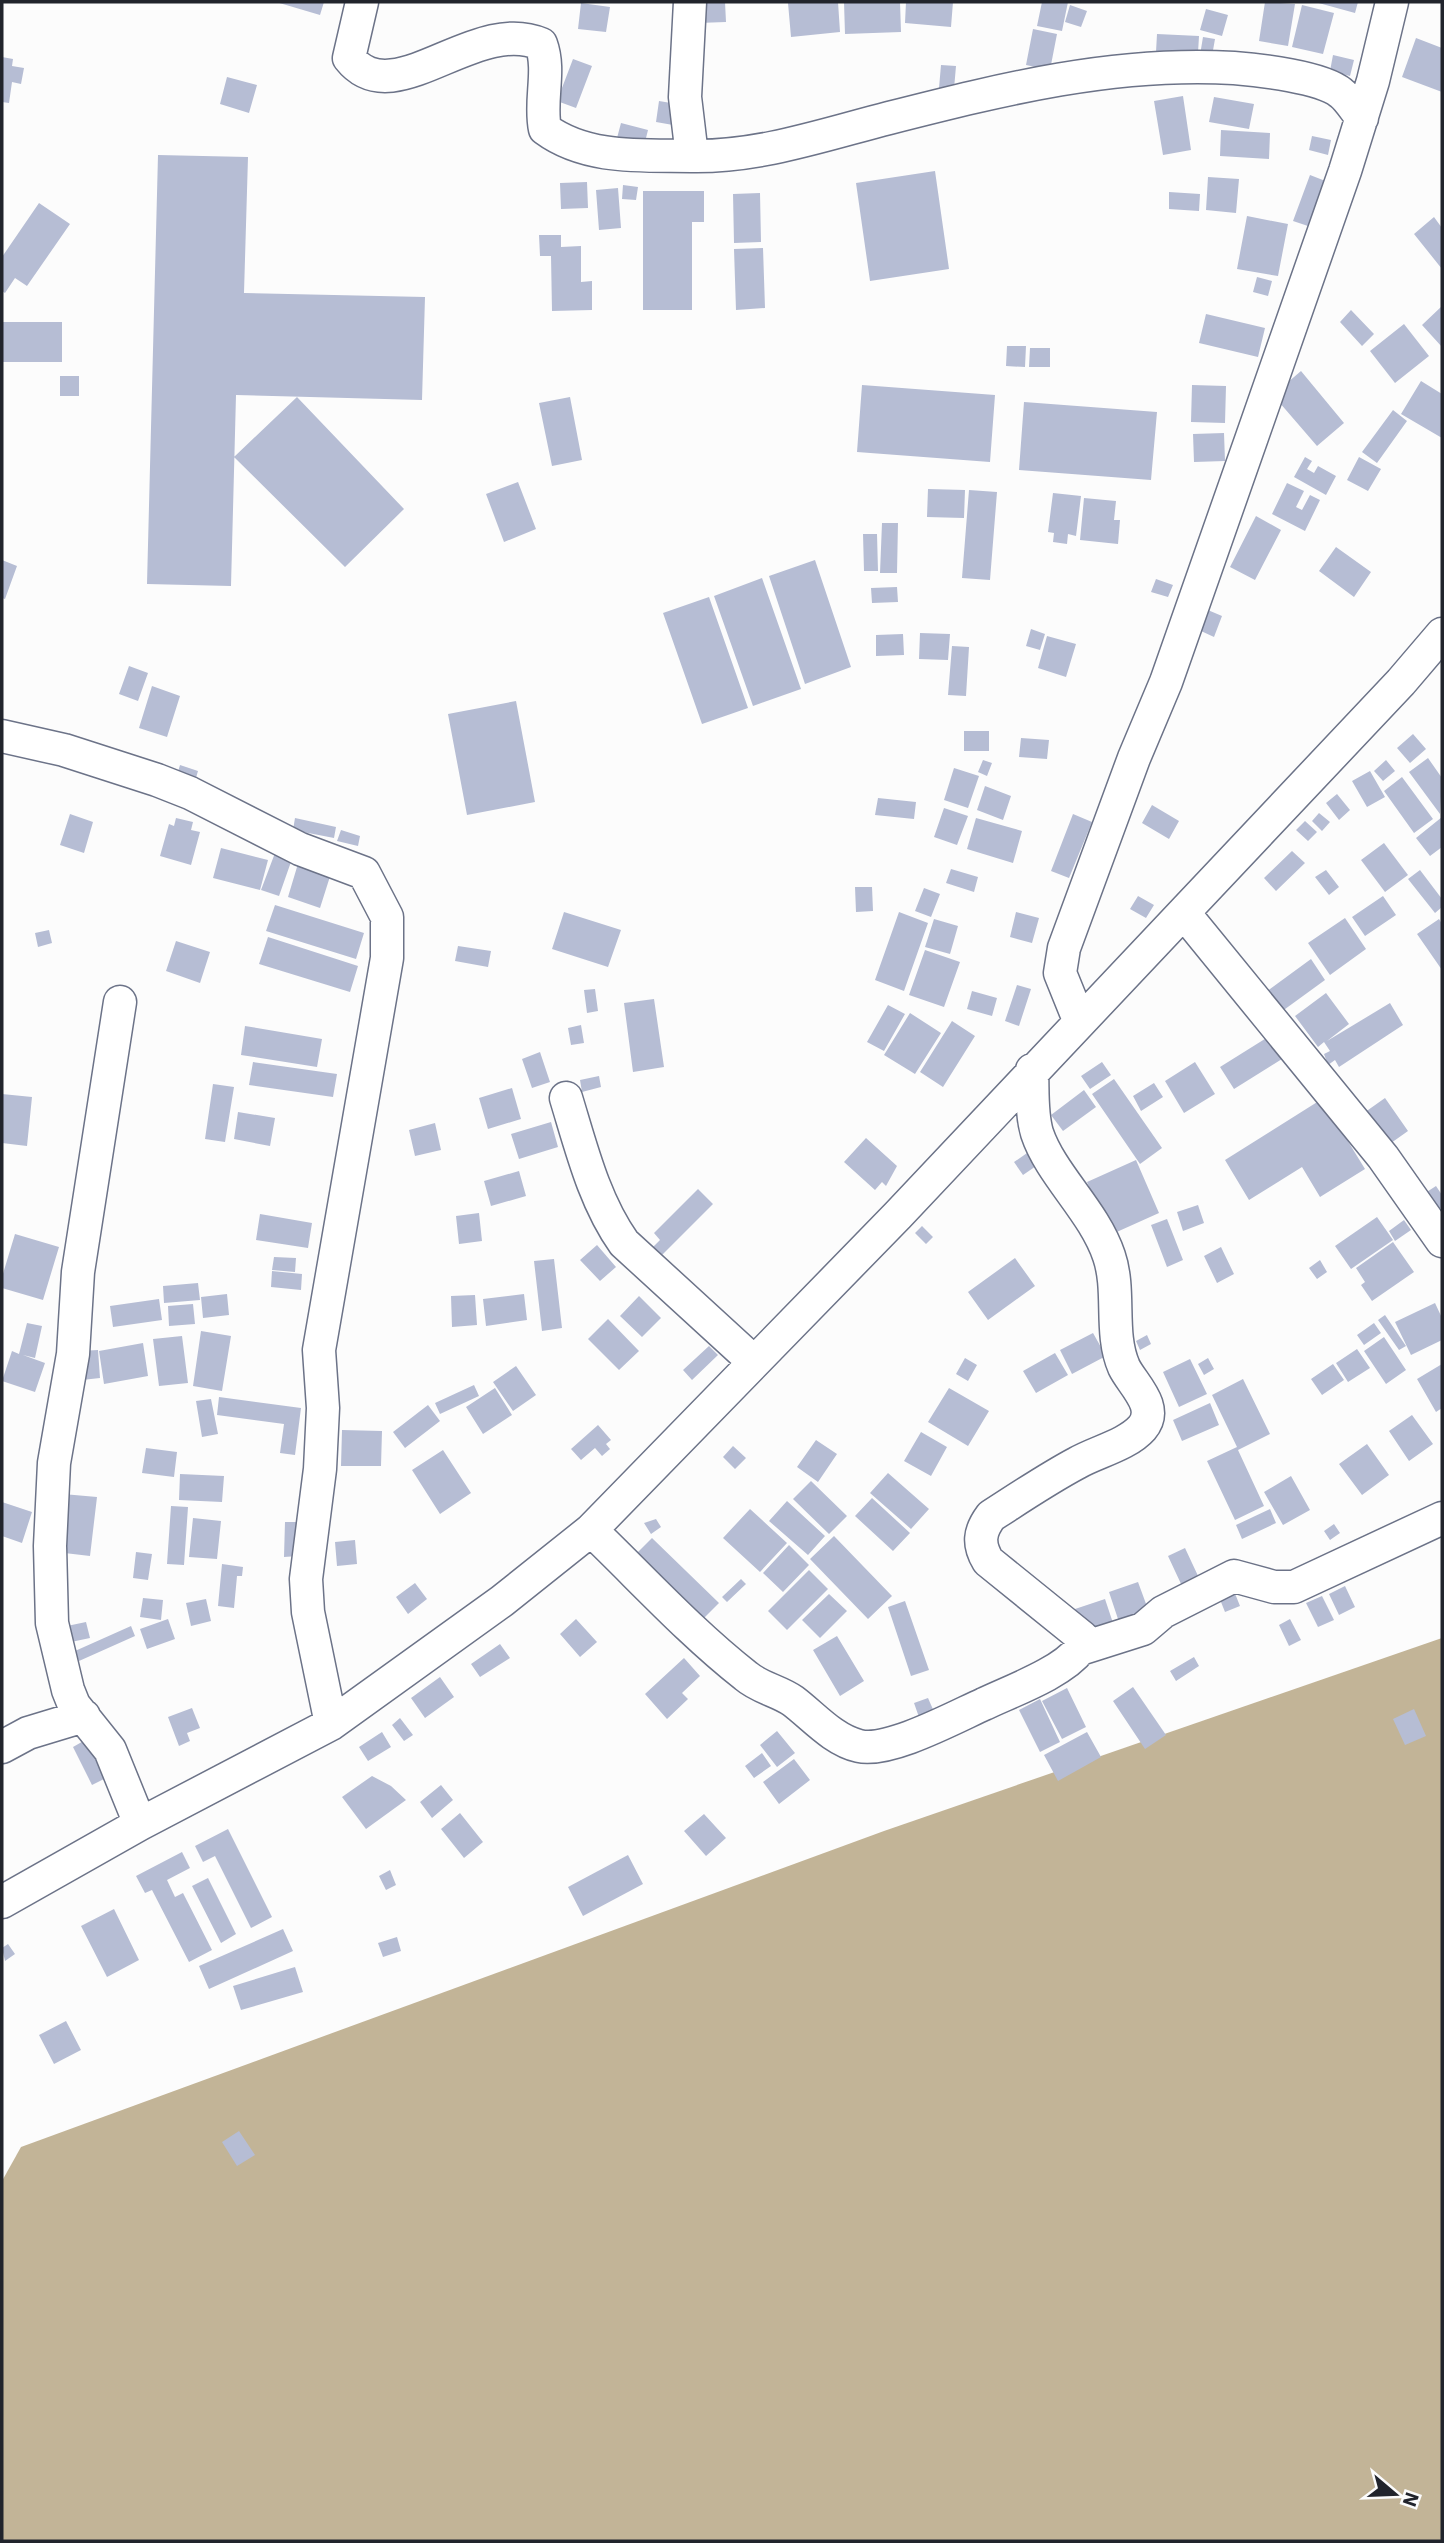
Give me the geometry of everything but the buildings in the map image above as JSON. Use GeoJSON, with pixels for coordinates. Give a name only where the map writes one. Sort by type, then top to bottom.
{"type":"FeatureCollection","features":[{"type":"Feature","properties":{"kind":"street"},"geometry":{"type":"LineString","coordinates":[[362,2],[349,58],[357,69],[372,75],[404,75],[469,46],[508,37],[528,39],[541,44],[545,56],[542,114],[545,129],[560,140],[621,154],[738,155],[794,145],[1014,86],[1105,71],[1208,67],[1267,71],[1340,92],[1362,118]]}},
{"type":"Feature","properties":{"kind":"street"},"geometry":{"type":"LineString","coordinates":[[690,2],[685,97],[692,156]]}},
{"type":"Feature","properties":{"kind":"street"},"geometry":{"type":"LineString","coordinates":[[1079,1020],[1060,973],[1064,948],[1134,758],[1166,682],[1362,118],[1392,2]]}},
{"type":"Feature","properties":{"kind":"street"},"geometry":{"type":"LineString","coordinates":[[1340,92],[1373,81]]}},
{"type":"Feature","properties":{"kind":"street"},"geometry":{"type":"LineString","coordinates":[[2,1902],[140,1824],[331,1724],[502,1601],[591,1530],[898,1215],[1442,634]]}},
{"type":"Feature","properties":{"kind":"street"},"geometry":{"type":"LineString","coordinates":[[2,736],[64,750],[157,780],[190,793],[300,849],[364,873],[387,917],[387,958],[319,1350],[323,1408],[320,1469],[306,1579],[308,1612],[331,1724]]}},
{"type":"Feature","properties":{"kind":"street"},"geometry":{"type":"LineString","coordinates":[[1184,912],[1383,1157],[1442,1241]]}},
{"type":"Feature","properties":{"kind":"street"},"geometry":{"type":"LineString","coordinates":[[120,1002],[78,1272],[73,1354],[53,1480],[52,1623],[68,1690],[75,1705],[110,1750],[140,1824]]}},
{"type":"Feature","properties":{"kind":"street"},"geometry":{"type":"LineString","coordinates":[[591,1530],[650,1590],[747,1678],[768,1691],[790,1699],[835,1735],[859,1746],[877,1746],[926,1731],[1035,1679],[1075,1655],[1080,1649],[1082,1637],[1042,1601],[988,1561],[980,1548],[983,1526],[991,1516],[1076,1463],[1127,1438],[1143,1427],[1148,1412],[1145,1398],[1124,1366],[1110,1258],[1085,1207],[1046,1152],[1037,1133],[1032,1070]]}},
{"type":"Feature","properties":{"kind":"street"},"geometry":{"type":"LineString","coordinates":[[566,1098],[587,1165],[611,1224],[624,1242],[754,1362]]}},
{"type":"Feature","properties":{"kind":"street"},"geometry":{"type":"LineString","coordinates":[[1080,1649],[1143,1629],[1163,1612],[1234,1576],[1275,1587],[1294,1587],[1442,1518]]}},
{"type":"Feature","properties":{"kind":"street"},"geometry":{"type":"LineString","coordinates":[[2,1747],[28,1733],[84,1716]]}},
{"type":"Feature","properties":{"kind":"shaded area"},"geometry":{"type":"Polygon","coordinates":[[[1442,1638],[1442,2541],[2,2541],[2,2181],[21,2147],[884,1831],[1442,1638]]]}}]}
